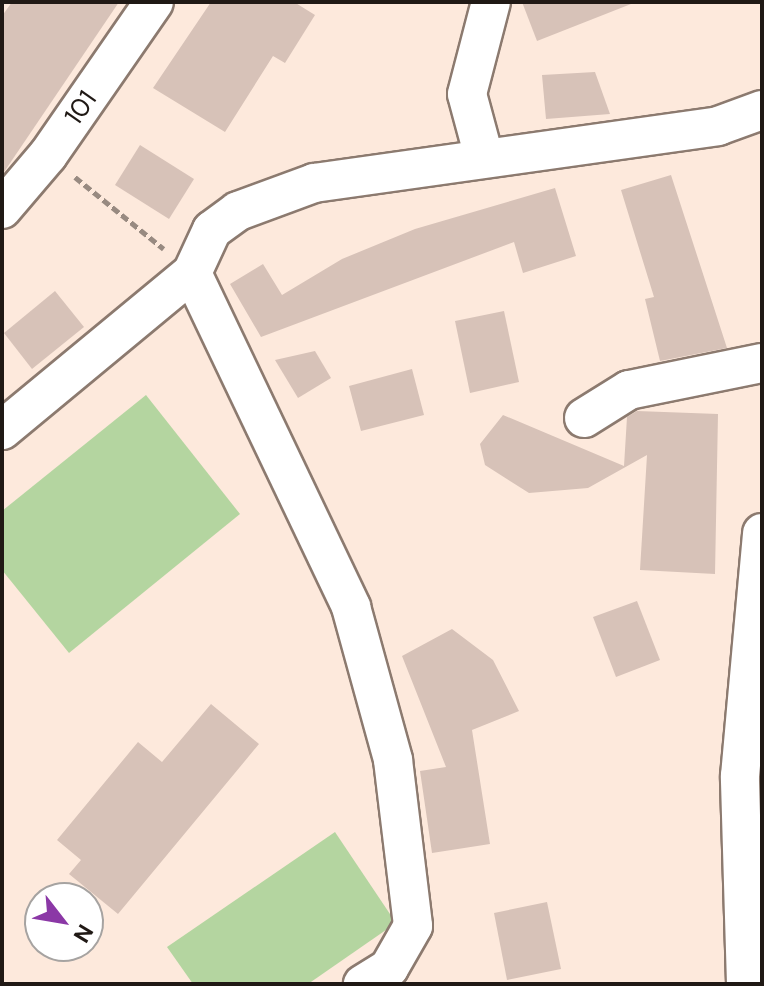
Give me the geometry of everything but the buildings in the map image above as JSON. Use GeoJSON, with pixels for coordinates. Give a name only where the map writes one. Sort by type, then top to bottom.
{"type":"FeatureCollection","features":[{"type":"Feature","properties":{"kind":"street","name":"101"},"geometry":{"type":"LineString","coordinates":[[2,209],[48,155],[154,2]]}},
{"type":"Feature","properties":{"kind":"street"},"geometry":{"type":"LineString","coordinates":[[484,157],[467,94],[491,2]]}},
{"type":"Feature","properties":{"kind":"street"},"geometry":{"type":"LineString","coordinates":[[2,430],[192,273],[212,230],[238,211],[314,183],[718,126],[762,110]]}},
{"type":"Feature","properties":{"kind":"street"},"geometry":{"type":"LineString","coordinates":[[192,273],[351,607],[393,760],[413,926],[389,968],[363,984]]}},
{"type":"Feature","properties":{"kind":"street"},"geometry":{"type":"LineString","coordinates":[[584,418],[629,390],[762,363]]}},
{"type":"Feature","properties":{"kind":"street"},"geometry":{"type":"LineString","coordinates":[[746,984],[740,776],[762,533]]}},
{"type":"Feature","properties":{"kind":"path"},"geometry":{"type":"LineString","coordinates":[[48,155],[192,273]]}},
{"type":"Feature","properties":{"kind":"green space"},"geometry":{"type":"Polygon","coordinates":[[[146,395],[240,514],[69,653],[2,570],[2,511],[146,395]]]}},
{"type":"Feature","properties":{"kind":"green space"},"geometry":{"type":"Polygon","coordinates":[[[335,832],[396,923],[308,984],[193,984],[167,947],[335,832]]]}}]}
